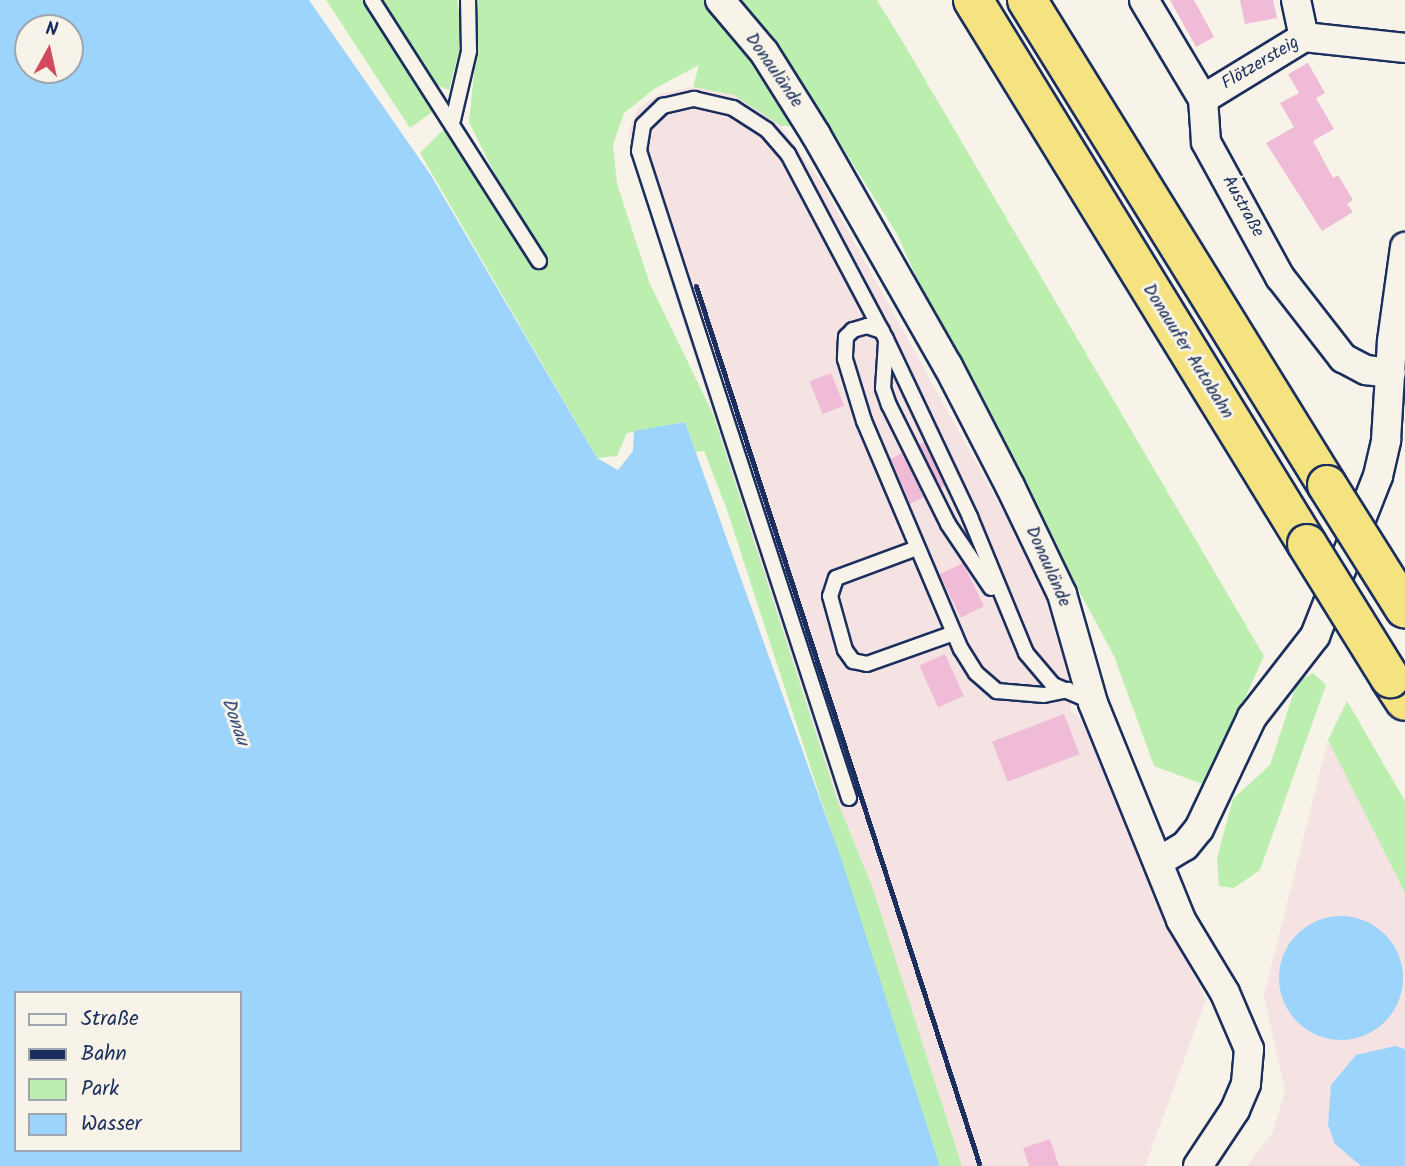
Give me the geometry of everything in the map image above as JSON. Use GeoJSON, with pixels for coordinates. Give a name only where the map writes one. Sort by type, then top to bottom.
{"type":"FeatureCollection","features":[{"type":"Feature","properties":{"kind":"highway","name":"Donauufer Autobahn"},"geometry":{"type":"LineString","coordinates":[[973,0],[1398,690]]}},
{"type":"Feature","properties":{"kind":"highway"},"geometry":{"type":"LineString","coordinates":[[1027,0],[1405,609]]}},
{"type":"Feature","properties":{"kind":"highway"},"geometry":{"type":"LineString","coordinates":[[1327,485],[1405,559]]}},
{"type":"Feature","properties":{"kind":"street","name":"Donaulände"},"geometry":{"type":"LineString","coordinates":[[720,0],[764,52],[816,135],[948,366],[1062,594],[1081,696],[1158,862],[1181,920],[1224,993],[1250,1049],[1246,1084],[1235,1110],[1198,1166]]}},
{"type":"Feature","properties":{"kind":"street","name":"Austraße"},"geometry":{"type":"LineString","coordinates":[[1144,0],[1203,99],[1206,142],[1280,277],[1343,358],[1366,370],[1391,373]]}},
{"type":"Feature","properties":{"kind":"street"},"geometry":{"type":"LineString","coordinates":[[1296,0],[1304,37]]}},
{"type":"Feature","properties":{"kind":"street","name":"Flötzersteig"},"geometry":{"type":"LineString","coordinates":[[1203,99],[1304,37],[1405,48]]}},
{"type":"Feature","properties":{"kind":"street"},"geometry":{"type":"LineString","coordinates":[[1158,862],[1185,846],[1199,829],[1252,717],[1315,636],[1378,476],[1389,418],[1391,373],[1405,247]]}},
{"type":"Feature","properties":{"kind":"lane"},"geometry":{"type":"LineString","coordinates":[[372,0],[419,76],[453,120],[539,261]]}},
{"type":"Feature","properties":{"kind":"lane"},"geometry":{"type":"LineString","coordinates":[[453,120],[469,51],[468,0]]}},
{"type":"Feature","properties":{"kind":"lane"},"geometry":{"type":"LineString","coordinates":[[849,798],[639,151],[639,136],[651,114],[677,102],[714,102],[767,130],[788,154],[884,335],[970,517],[1005,609],[1026,653],[1043,676],[1081,696]]}},
{"type":"Feature","properties":{"kind":"lane"},"geometry":{"type":"LineString","coordinates":[[884,335],[867,326],[853,330],[846,337],[845,359],[864,421],[954,633],[976,673],[997,691],[1081,696]]}},
{"type":"Feature","properties":{"kind":"lane"},"geometry":{"type":"LineString","coordinates":[[884,335],[883,388],[889,405],[948,524],[1005,609]]}},
{"type":"Feature","properties":{"kind":"lane"},"geometry":{"type":"LineString","coordinates":[[917,548],[836,578],[830,596],[845,650],[853,662],[867,664],[954,633]]}},
{"type":"Feature","properties":{"kind":"shaded area"},"geometry":{"type":"Polygon","coordinates":[[[693,87],[734,95],[762,110],[781,126],[821,182],[1057,609],[1067,652],[1071,711],[1096,733],[1177,941],[1206,1000],[1145,1166],[962,1166],[873,889],[839,805],[662,256],[630,142],[629,130],[638,109],[659,94],[693,87]]]}},
{"type":"Feature","properties":{"kind":"shaded area"},"geometry":{"type":"Polygon","coordinates":[[[1328,740],[1405,893],[1405,1166],[1247,1166],[1273,1132],[1285,1090],[1264,996],[1328,740]]]}},
{"type":"Feature","properties":{"kind":"green space"},"geometry":{"type":"Polygon","coordinates":[[[326,0],[365,0],[436,109],[410,128],[326,0]]]}},
{"type":"Feature","properties":{"kind":"green space"},"geometry":{"type":"Polygon","coordinates":[[[377,0],[457,0],[463,36],[449,90],[434,84],[377,0]]]}},
{"type":"Feature","properties":{"kind":"green space"},"geometry":{"type":"Polygon","coordinates":[[[474,0],[705,0],[747,46],[796,126],[781,126],[734,95],[693,87],[699,65],[654,89],[624,113],[613,145],[617,184],[650,284],[713,414],[839,805],[873,889],[962,1166],[940,1166],[726,507],[704,451],[696,452],[685,422],[627,433],[617,456],[597,458],[420,153],[447,126],[514,213],[469,122],[478,35],[474,0]]]}},
{"type":"Feature","properties":{"kind":"green space"},"geometry":{"type":"Polygon","coordinates":[[[738,0],[877,0],[907,49],[1264,656],[1205,785],[1154,766],[1114,656],[946,343],[897,234],[796,73],[738,0]]]}},
{"type":"Feature","properties":{"kind":"green space"},"geometry":{"type":"Polygon","coordinates":[[[1313,673],[1326,685],[1260,870],[1234,888],[1219,886],[1217,858],[1233,799],[1270,765],[1297,682],[1313,673]]]}},
{"type":"Feature","properties":{"kind":"green space"},"geometry":{"type":"Polygon","coordinates":[[[1347,701],[1405,801],[1405,893],[1328,740],[1347,701]]]}},
{"type":"Feature","properties":{"kind":"water","name":"Donau"},"geometry":{"type":"Polygon","coordinates":[[[0,0],[309,0],[430,174],[597,458],[618,470],[633,451],[634,431],[685,422],[842,861],[940,1166],[0,1166],[0,0]]]}},
{"type":"Feature","properties":{"kind":"water"},"geometry":{"type":"Polygon","coordinates":[[[1341,916],[1365,921],[1385,934],[1398,954],[1403,978],[1398,1002],[1385,1022],[1365,1035],[1341,1040],[1317,1035],[1297,1022],[1284,1002],[1279,978],[1284,954],[1297,934],[1317,921],[1341,916]]]}},
{"type":"Feature","properties":{"kind":"water"},"geometry":{"type":"Polygon","coordinates":[[[1395,1046],[1405,1049],[1405,1166],[1361,1166],[1335,1144],[1328,1125],[1331,1085],[1356,1055],[1395,1046]]]}},
{"type":"Feature","properties":{"kind":"building"},"geometry":{"type":"Polygon","coordinates":[[[1170,0],[1194,0],[1214,37],[1196,47],[1170,0]]]}},
{"type":"Feature","properties":{"kind":"building"},"geometry":{"type":"Polygon","coordinates":[[[1240,0],[1273,0],[1277,18],[1245,24],[1240,0]]]}},
{"type":"Feature","properties":{"kind":"building"},"geometry":{"type":"Polygon","coordinates":[[[1308,63],[1325,93],[1316,98],[1334,129],[1313,141],[1333,178],[1338,175],[1353,200],[1347,204],[1353,212],[1322,231],[1266,143],[1294,127],[1280,103],[1299,93],[1288,74],[1308,63]]]}},
{"type":"Feature","properties":{"kind":"building"},"geometry":{"type":"Polygon","coordinates":[[[831,373],[844,405],[823,414],[810,382],[831,373]]]}},
{"type":"Feature","properties":{"kind":"building"},"geometry":{"type":"Polygon","coordinates":[[[924,442],[945,486],[941,488],[919,445],[924,442]]]}},
{"type":"Feature","properties":{"kind":"building"},"geometry":{"type":"Polygon","coordinates":[[[902,453],[924,497],[910,504],[891,459],[902,453]]]}},
{"type":"Feature","properties":{"kind":"building"},"geometry":{"type":"Polygon","coordinates":[[[963,563],[984,606],[961,618],[940,574],[963,563]]]}},
{"type":"Feature","properties":{"kind":"building"},"geometry":{"type":"Polygon","coordinates":[[[945,654],[964,696],[938,707],[919,665],[945,654]]]}},
{"type":"Feature","properties":{"kind":"building"},"geometry":{"type":"Polygon","coordinates":[[[1064,714],[1079,754],[1008,782],[992,742],[1064,714]]]}},
{"type":"Feature","properties":{"kind":"building"},"geometry":{"type":"Polygon","coordinates":[[[1050,1139],[1059,1166],[1029,1166],[1023,1148],[1050,1139]]]}},
{"type":"Feature","properties":{"kind":"railway"},"geometry":{"type":"LineString","coordinates":[[696,286],[979,1163]]}}]}
